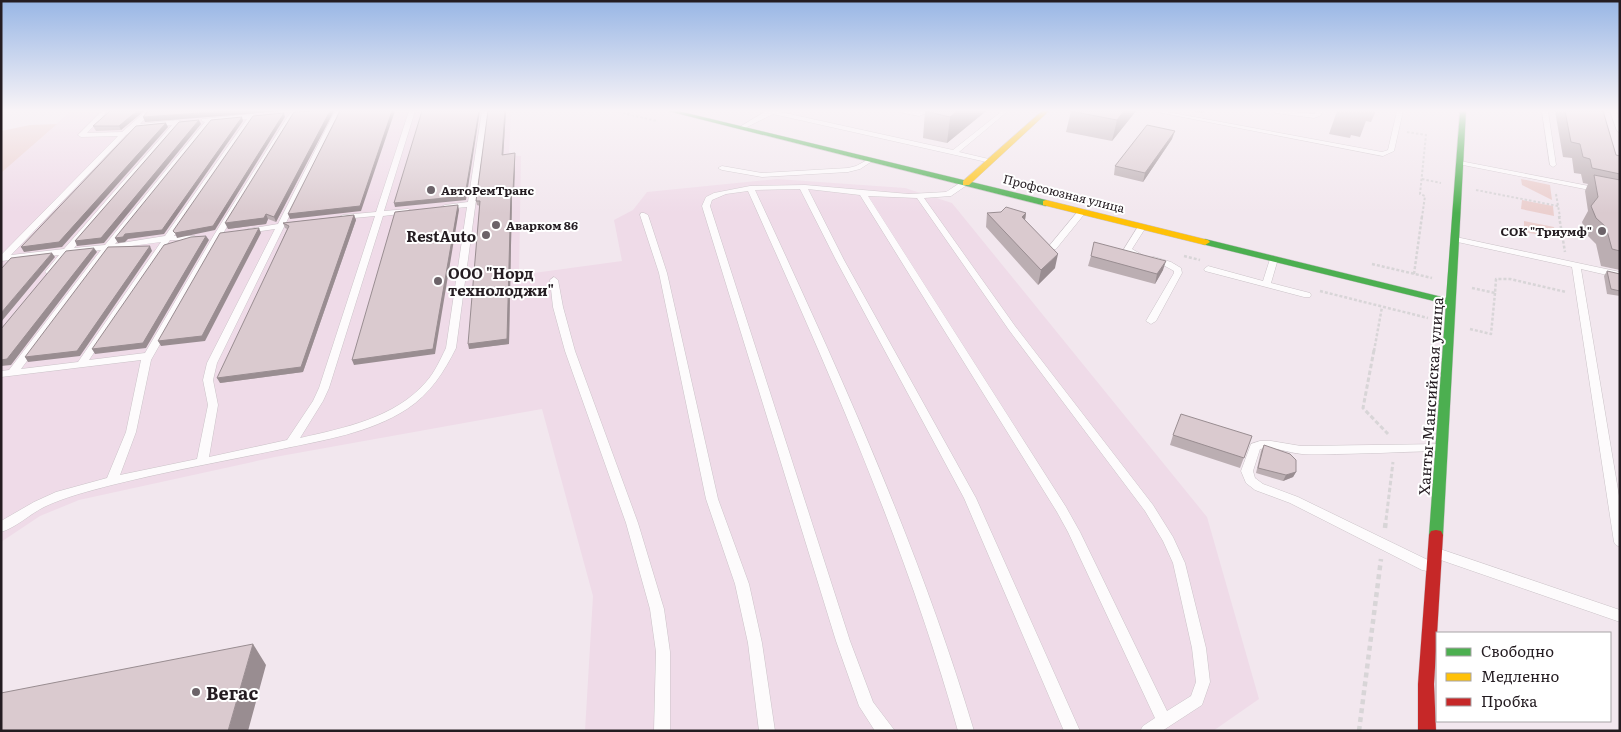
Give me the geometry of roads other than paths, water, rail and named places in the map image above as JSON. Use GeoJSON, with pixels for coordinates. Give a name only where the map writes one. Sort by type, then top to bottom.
{"type":"FeatureCollection","features":[{"type":"Feature","properties":{"kind":"main road","name":"Профсоюзная улица"},"geometry":{"type":"LineString","coordinates":[[811,145],[1452,303]]}},
{"type":"Feature","properties":{"kind":"main road"},"geometry":{"type":"LineString","coordinates":[[966,183],[1008,145]]}},
{"type":"Feature","properties":{"kind":"main road","name":"Ханты-Мансийская улица"},"geometry":{"type":"LineString","coordinates":[[1427,731],[1426,684],[1461,145]]}},
{"type":"Feature","properties":{"kind":"main road","name":"Ханты-Мансийская улица"},"geometry":{"type":"LineString","coordinates":[[1416,722],[1426,684]]}},
{"type":"Feature","properties":{"kind":"lane"},"geometry":{"type":"LineString","coordinates":[[2,259],[113,145]]}},
{"type":"Feature","properties":{"kind":"lane"},"geometry":{"type":"LineString","coordinates":[[42,280],[161,145]]}},
{"type":"Feature","properties":{"kind":"lane"},"geometry":{"type":"LineString","coordinates":[[12,373],[108,247],[190,145]]}},
{"type":"Feature","properties":{"kind":"lane"},"geometry":{"type":"LineString","coordinates":[[81,364],[232,145]]}},
{"type":"Feature","properties":{"kind":"lane"},"geometry":{"type":"LineString","coordinates":[[112,481],[131,432],[146,360],[214,236],[272,145]]}},
{"type":"Feature","properties":{"kind":"lane"},"geometry":{"type":"LineString","coordinates":[[202,462],[213,405],[208,380],[212,363],[320,145]]}},
{"type":"Feature","properties":{"kind":"lane"},"geometry":{"type":"LineString","coordinates":[[290,444],[318,401],[324,388],[401,145]]}},
{"type":"Feature","properties":{"kind":"lane"},"geometry":{"type":"LineString","coordinates":[[1,527],[38,505],[60,495],[112,481],[290,444],[367,425],[413,402],[432,384],[451,348],[480,145]]}},
{"type":"Feature","properties":{"kind":"lane"},"geometry":{"type":"LineString","coordinates":[[920,145],[991,161]]}},
{"type":"Feature","properties":{"kind":"lane"},"geometry":{"type":"LineString","coordinates":[[954,153],[963,145]]}},
{"type":"Feature","properties":{"kind":"lane"},"geometry":{"type":"LineString","coordinates":[[1336,145],[1382,154],[1391,151],[1392,145]]}},
{"type":"Feature","properties":{"kind":"lane"},"geometry":{"type":"LineString","coordinates":[[1550,145],[1553,165]]}},
{"type":"Feature","properties":{"kind":"lane"},"geometry":{"type":"LineString","coordinates":[[722,168],[772,175],[848,170],[858,168],[871,160]]}},
{"type":"Feature","properties":{"kind":"lane"},"geometry":{"type":"LineString","coordinates":[[1460,163],[1620,194]]}},
{"type":"Feature","properties":{"kind":"lane"},"geometry":{"type":"LineString","coordinates":[[887,731],[880,725],[867,706],[843,642],[706,206],[709,199],[713,196],[750,188],[771,186],[803,187],[889,197],[948,194],[966,183]]}},
{"type":"Feature","properties":{"kind":"lane"},"geometry":{"type":"LineString","coordinates":[[803,187],[840,260],[970,498],[1072,731]]}},
{"type":"Feature","properties":{"kind":"lane"},"geometry":{"type":"LineString","coordinates":[[750,188],[795,287],[899,534],[932,620],[966,731]]}},
{"type":"Feature","properties":{"kind":"lane"},"geometry":{"type":"LineString","coordinates":[[863,193],[1062,510],[1164,722]]}},
{"type":"Feature","properties":{"kind":"lane"},"geometry":{"type":"LineString","coordinates":[[919,196],[1012,328],[1157,519],[1179,563],[1199,648],[1202,682],[1197,700],[1148,731]]}},
{"type":"Feature","properties":{"kind":"lane"},"geometry":{"type":"LineString","coordinates":[[434,208],[471,204]]}},
{"type":"Feature","properties":{"kind":"lane"},"geometry":{"type":"LineString","coordinates":[[330,219],[416,210]]}},
{"type":"Feature","properties":{"kind":"lane"},"geometry":{"type":"LineString","coordinates":[[1053,247],[1082,212]]}},
{"type":"Feature","properties":{"kind":"lane"},"geometry":{"type":"LineString","coordinates":[[644,215],[663,273],[708,485],[742,584],[754,643],[767,731]]}},
{"type":"Feature","properties":{"kind":"lane"},"geometry":{"type":"LineString","coordinates":[[108,247],[147,248],[163,246],[291,223]]}},
{"type":"Feature","properties":{"kind":"lane"},"geometry":{"type":"LineString","coordinates":[[1142,227],[1128,249],[1130,252],[1168,264],[1178,270],[1151,321]]}},
{"type":"Feature","properties":{"kind":"lane"},"geometry":{"type":"LineString","coordinates":[[2,259],[169,238],[214,236]]}},
{"type":"Feature","properties":{"kind":"lane"},"geometry":{"type":"LineString","coordinates":[[1456,239],[1620,275]]}},
{"type":"Feature","properties":{"kind":"lane"},"geometry":{"type":"LineString","coordinates":[[1266,284],[1274,259]]}},
{"type":"Feature","properties":{"kind":"lane"},"geometry":{"type":"LineString","coordinates":[[1576,265],[1620,542]]}},
{"type":"Feature","properties":{"kind":"lane"},"geometry":{"type":"LineString","coordinates":[[1208,269],[1308,295]]}},
{"type":"Feature","properties":{"kind":"lane"},"geometry":{"type":"LineString","coordinates":[[554,280],[558,307],[570,351],[632,523],[657,609],[663,652],[662,731]]}},
{"type":"Feature","properties":{"kind":"lane"},"geometry":{"type":"LineString","coordinates":[[1,374],[148,356]]}},
{"type":"Feature","properties":{"kind":"lane"},"geometry":{"type":"LineString","coordinates":[[1433,570],[1294,500],[1259,487],[1250,480],[1247,471],[1255,447],[1260,444],[1301,450],[1440,447]]}},
{"type":"Feature","properties":{"kind":"lane"},"geometry":{"type":"LineString","coordinates":[[1434,552],[1620,616]]}},
{"type":"Feature","properties":{"kind":"place","name":"АвтоРемТранс"},"geometry":{"type":"Point","coordinates":[431,190]}},
{"type":"Feature","properties":{"kind":"place","name":"Аварком 86"},"geometry":{"type":"Point","coordinates":[496,225]}},
{"type":"Feature","properties":{"kind":"place","name":"СОК \"Триумф\""},"geometry":{"type":"Point","coordinates":[1602,231]}},
{"type":"Feature","properties":{"kind":"place","name":"RestAuto"},"geometry":{"type":"Point","coordinates":[486,235]}},
{"type":"Feature","properties":{"kind":"place","name":"ООО \"Норд технолоджи\""},"geometry":{"type":"Point","coordinates":[438,281]}},
{"type":"Feature","properties":{"kind":"place","name":"Вегас"},"geometry":{"type":"Point","coordinates":[196,692]}}]}
